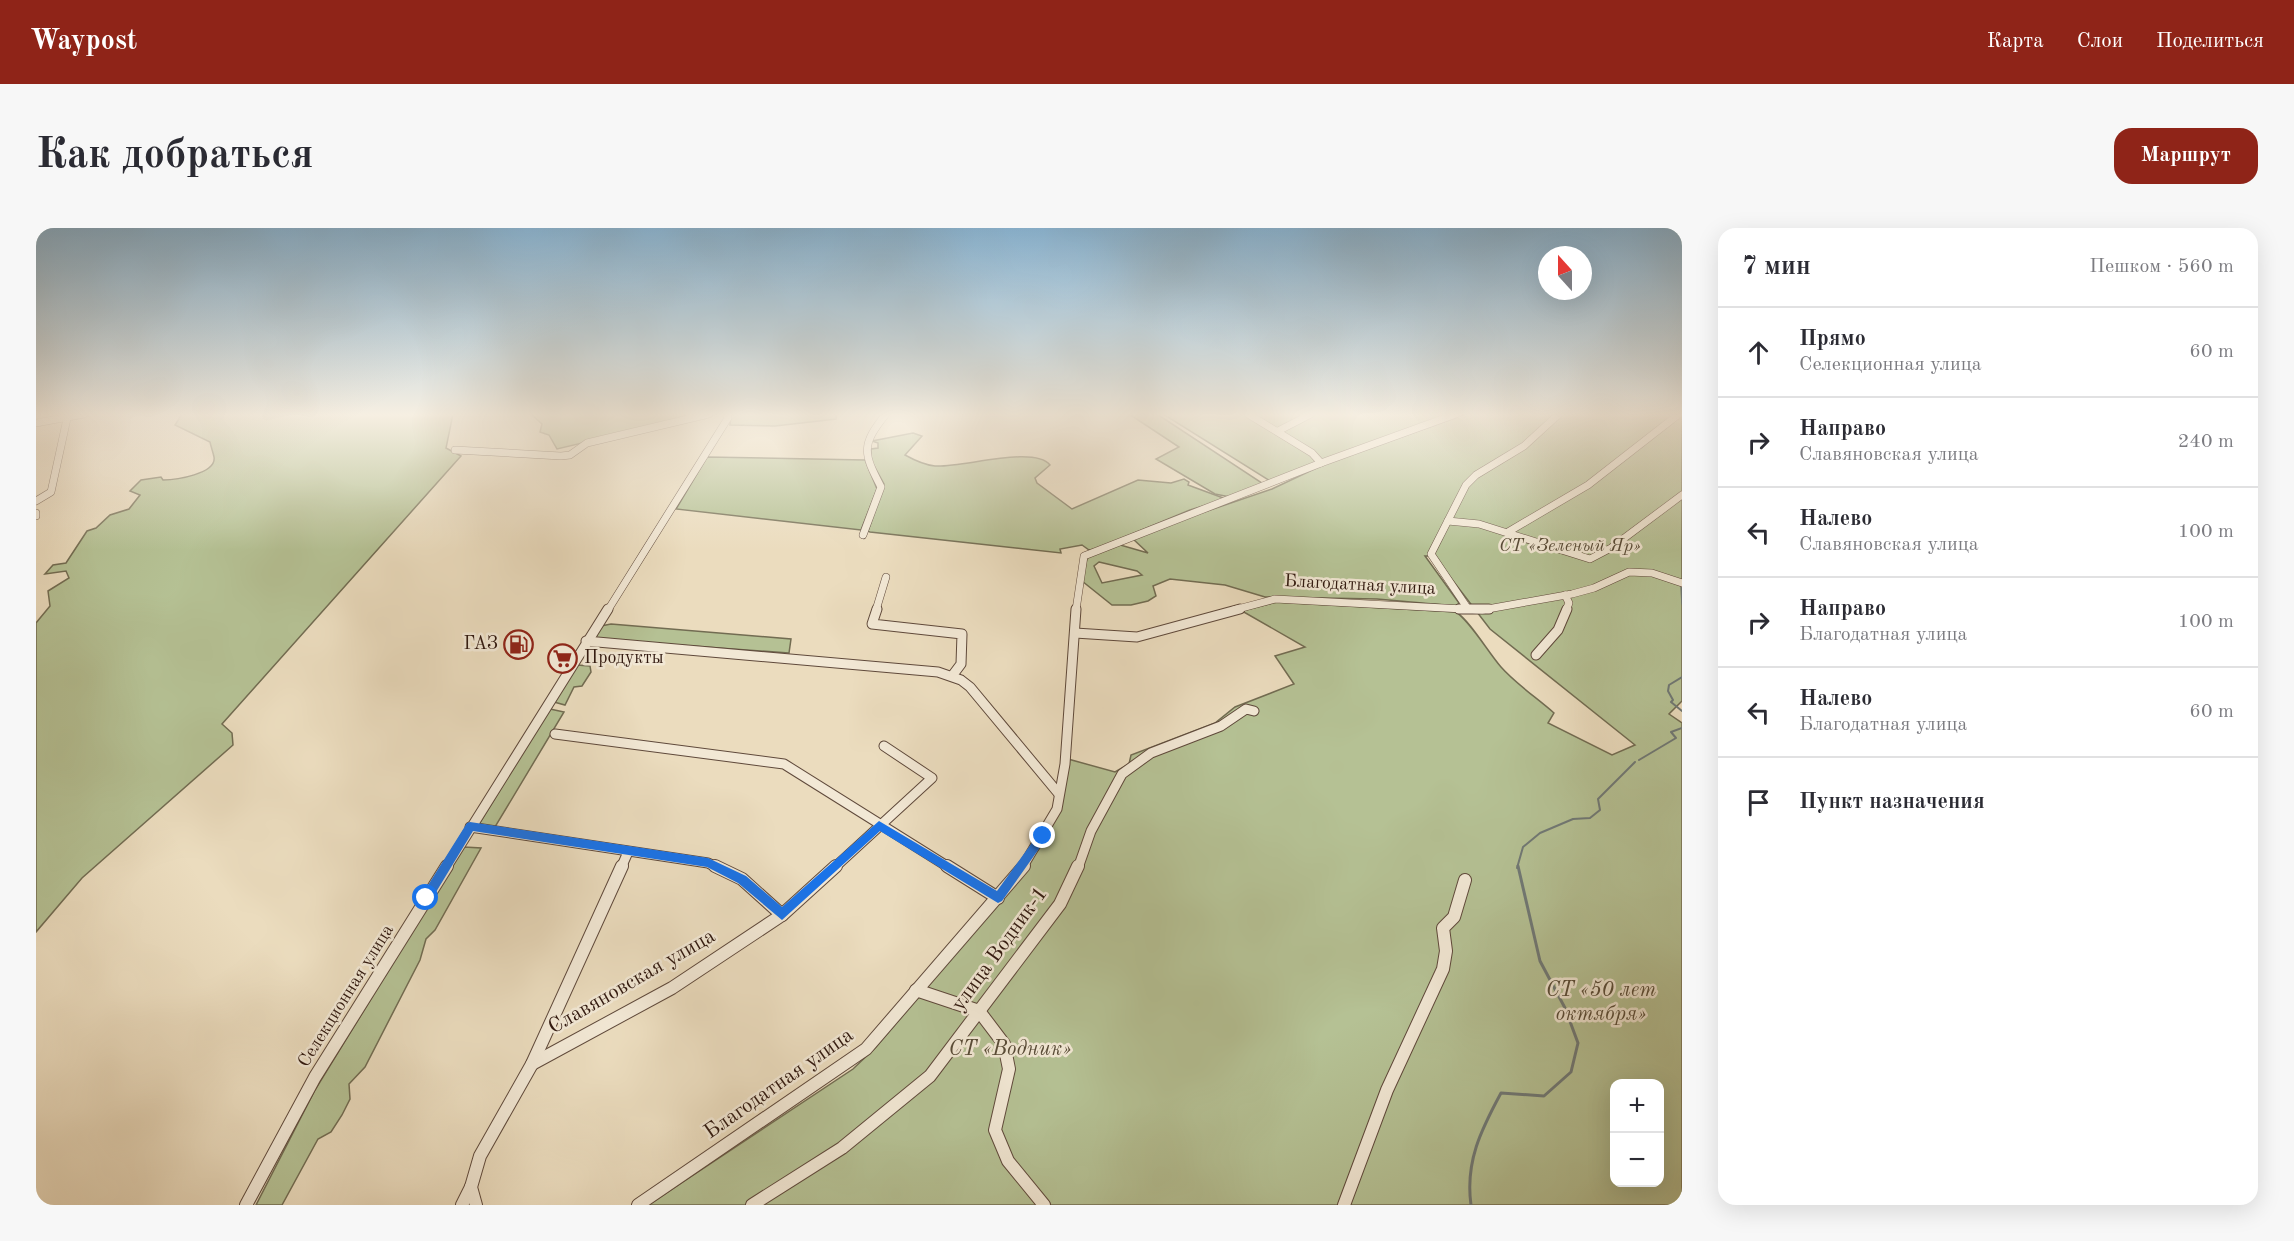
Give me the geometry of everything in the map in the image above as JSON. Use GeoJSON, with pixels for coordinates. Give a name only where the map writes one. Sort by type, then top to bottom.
{"type":"FeatureCollection","features":[{"type":"Feature","properties":{"kind":"street"},"geometry":{"type":"LineString","coordinates":[[36,501],[51,492],[58,460]]}},
{"type":"Feature","properties":{"kind":"street","name":"Селекционная улица"},"geometry":{"type":"LineString","coordinates":[[246,1205],[315,1077],[470,826],[702,460]]}},
{"type":"Feature","properties":{"kind":"street"},"geometry":{"type":"LineString","coordinates":[[863,535],[881,487],[867,460]]}},
{"type":"Feature","properties":{"kind":"street"},"geometry":{"type":"LineString","coordinates":[[1318,460],[1321,463],[1330,460]]}},
{"type":"Feature","properties":{"kind":"street"},"geometry":{"type":"LineString","coordinates":[[1468,609],[1431,554],[1455,502],[1476,475],[1502,460]]}},
{"type":"Feature","properties":{"kind":"street"},"geometry":{"type":"LineString","coordinates":[[1508,532],[1588,485],[1624,460]]}},
{"type":"Feature","properties":{"kind":"street","name":"Благодатная улица"},"geometry":{"type":"LineString","coordinates":[[638,1205],[866,1049],[998,898],[1043,836],[1057,809],[1063,773],[1080,571],[1084,556],[1122,538],[1269,486],[1321,463]]}},
{"type":"Feature","properties":{"kind":"street"},"geometry":{"type":"LineString","coordinates":[[1448,521],[1479,524],[1590,559],[1611,549],[1682,495]]}},
{"type":"Feature","properties":{"kind":"street","name":"Благодатная улица"},"geometry":{"type":"LineString","coordinates":[[1075,633],[1137,638],[1275,599],[1468,609],[1508,607],[1565,595],[1593,588],[1629,572],[1652,573],[1682,583]]}},
{"type":"Feature","properties":{"kind":"street"},"geometry":{"type":"LineString","coordinates":[[886,578],[872,624],[962,634],[961,664],[952,676]]}},
{"type":"Feature","properties":{"kind":"street"},"geometry":{"type":"LineString","coordinates":[[1536,655],[1558,630],[1569,603],[1565,595]]}},
{"type":"Feature","properties":{"kind":"street"},"geometry":{"type":"LineString","coordinates":[[586,641],[880,667],[952,676],[970,687],[1059,794]]}},
{"type":"Feature","properties":{"kind":"street","name":"улица Водник-1"},"geometry":{"type":"LineString","coordinates":[[752,1205],[842,1148],[930,1076],[1060,904],[1080,863],[1091,831],[1122,774],[1151,753],[1221,726],[1246,710],[1254,711]]}},
{"type":"Feature","properties":{"kind":"street"},"geometry":{"type":"LineString","coordinates":[[555,734],[784,764],[998,898]]}},
{"type":"Feature","properties":{"kind":"street"},"geometry":{"type":"LineString","coordinates":[[879,825],[932,778],[885,746]]}},
{"type":"Feature","properties":{"kind":"street"},"geometry":{"type":"LineString","coordinates":[[1044,777],[1052,778],[1063,773]]}},
{"type":"Feature","properties":{"kind":"street","name":"Славяновская улица"},"geometry":{"type":"LineString","coordinates":[[532,1064],[672,988],[782,915],[879,825]]}},
{"type":"Feature","properties":{"kind":"street"},"geometry":{"type":"LineString","coordinates":[[470,826],[708,863],[742,879],[782,915]]}},
{"type":"Feature","properties":{"kind":"street","name":"Славяновская улица"},"geometry":{"type":"LineString","coordinates":[[462,1205],[471,1187],[480,1156],[532,1064],[628,852]]}},
{"type":"Feature","properties":{"kind":"street"},"geometry":{"type":"LineString","coordinates":[[1344,1205],[1387,1090],[1443,969],[1446,951],[1443,928],[1454,917],[1466,880]]}},
{"type":"Feature","properties":{"kind":"street"},"geometry":{"type":"LineString","coordinates":[[916,990],[979,1011],[1004,1044],[1010,1069],[995,1130],[1008,1161],[1044,1205]]}},
{"type":"Feature","properties":{"kind":"street"},"geometry":{"type":"LineString","coordinates":[[471,1187],[476,1205]]}},
{"type":"Feature","properties":{"kind":"green space"},"geometry":{"type":"Polygon","coordinates":[[[214,460],[458,460],[222,724],[232,733],[233,745],[82,878],[36,932],[36,623],[50,606],[48,591],[69,578],[66,571],[45,574],[53,565],[66,563],[87,531],[96,528],[110,515],[129,509],[140,495],[130,491],[141,480],[161,477],[163,480],[176,479],[194,475],[209,468],[214,460]]]}},
{"type":"Feature","properties":{"kind":"green space"},"geometry":{"type":"Polygon","coordinates":[[[705,460],[865,460],[877,489],[861,530],[676,509],[705,460]]]}},
{"type":"Feature","properties":{"kind":"green space"},"geometry":{"type":"Polygon","coordinates":[[[871,460],[915,460],[935,466],[947,466],[993,460],[1043,460],[1050,465],[1035,478],[1037,483],[1072,509],[1138,480],[1171,483],[1184,479],[1189,482],[1188,485],[1226,499],[1190,510],[1096,549],[1089,550],[1082,545],[1060,549],[1061,553],[870,532],[868,531],[884,484],[871,460]]]}},
{"type":"Feature","properties":{"kind":"green space"},"geometry":{"type":"Polygon","coordinates":[[[1157,460],[1226,460],[1265,485],[1230,497],[1215,494],[1157,460]]]}},
{"type":"Feature","properties":{"kind":"green space"},"geometry":{"type":"Polygon","coordinates":[[[1236,460],[1323,460],[1314,463],[1270,481],[1236,460]]]}},
{"type":"Feature","properties":{"kind":"green space"},"geometry":{"type":"Polygon","coordinates":[[[1337,460],[1682,460],[1682,701],[1669,714],[1682,723],[1682,1205],[648,1205],[853,1069],[876,1047],[1014,883],[1047,838],[1059,808],[1068,759],[1115,772],[1129,764],[1131,755],[1215,723],[1235,707],[1294,684],[1275,656],[1305,647],[1242,611],[1277,602],[1456,612],[1467,622],[1507,673],[1554,713],[1548,723],[1612,755],[1635,745],[1490,629],[1434,556],[1425,556],[1459,603],[1456,606],[1377,599],[1265,597],[1225,585],[1170,579],[1153,586],[1156,596],[1148,601],[1131,605],[1112,605],[1082,581],[1087,558],[1117,544],[1148,553],[1131,537],[1272,489],[1337,460]],[[1099,562],[1094,566],[1102,583],[1142,575],[1137,571],[1099,562]]]}},
{"type":"Feature","properties":{"kind":"green space"},"geometry":{"type":"Polygon","coordinates":[[[611,624],[791,639],[789,653],[595,639],[601,626],[611,624]]]}},
{"type":"Feature","properties":{"kind":"green space"},"geometry":{"type":"Polygon","coordinates":[[[577,665],[590,666],[591,672],[582,686],[574,687],[565,705],[554,702],[577,665]]]}},
{"type":"Feature","properties":{"kind":"green space"},"geometry":{"type":"Polygon","coordinates":[[[550,709],[564,712],[495,827],[479,824],[550,709]]]}},
{"type":"Feature","properties":{"kind":"green space"},"geometry":{"type":"Polygon","coordinates":[[[464,847],[481,848],[435,930],[426,939],[420,960],[365,1067],[349,1084],[350,1099],[342,1115],[331,1132],[318,1139],[282,1205],[256,1205],[315,1090],[464,847]]]}},
{"type":"Feature","properties":{"kind":"waterway"},"geometry":{"type":"LineString","coordinates":[[1681,585],[1682,604]]}},
{"type":"Feature","properties":{"kind":"waterway"},"geometry":{"type":"LineString","coordinates":[[1682,677],[1669,685],[1668,691],[1673,700],[1671,702],[1682,711]]}},
{"type":"Feature","properties":{"kind":"waterway"},"geometry":{"type":"LineString","coordinates":[[1639,760],[1676,738],[1671,732],[1682,728]]}},
{"type":"Feature","properties":{"kind":"waterway"},"geometry":{"type":"LineString","coordinates":[[1517,868],[1523,847],[1540,833],[1573,819],[1590,818],[1600,810],[1598,799],[1635,762]]}},
{"type":"Feature","properties":{"kind":"waterway"},"geometry":{"type":"LineString","coordinates":[[1471,1205],[1470,1175],[1476,1147],[1501,1093],[1544,1096],[1571,1072],[1578,1043],[1565,1008],[1540,961],[1518,866]]}},
{"type":"Feature","properties":{"kind":"place","name":"ГАЗ"},"geometry":{"type":"Point","coordinates":[519,644]}},
{"type":"Feature","properties":{"kind":"place","name":"Продукты"},"geometry":{"type":"Point","coordinates":[563,658]}},
{"type":"Feature","properties":{"kind":"route"},"geometry":{"type":"LineString","coordinates":[[426,898],[470,826],[708,863],[742,879],[782,915],[879,825],[998,898],[1023,867],[1043,836]]}},
{"type":"Feature","properties":{"kind":"park label","name":"СТ «Зеленый Яр»"},"geometry":{"type":"Point","coordinates":[1570,546]}},
{"type":"Feature","properties":{"kind":"park label","name":"СТ «50 лет октября»"},"geometry":{"type":"Point","coordinates":[1601,1002]}},
{"type":"Feature","properties":{"kind":"park label","name":"СТ «Водник»"},"geometry":{"type":"Point","coordinates":[1010,1049]}}]}
